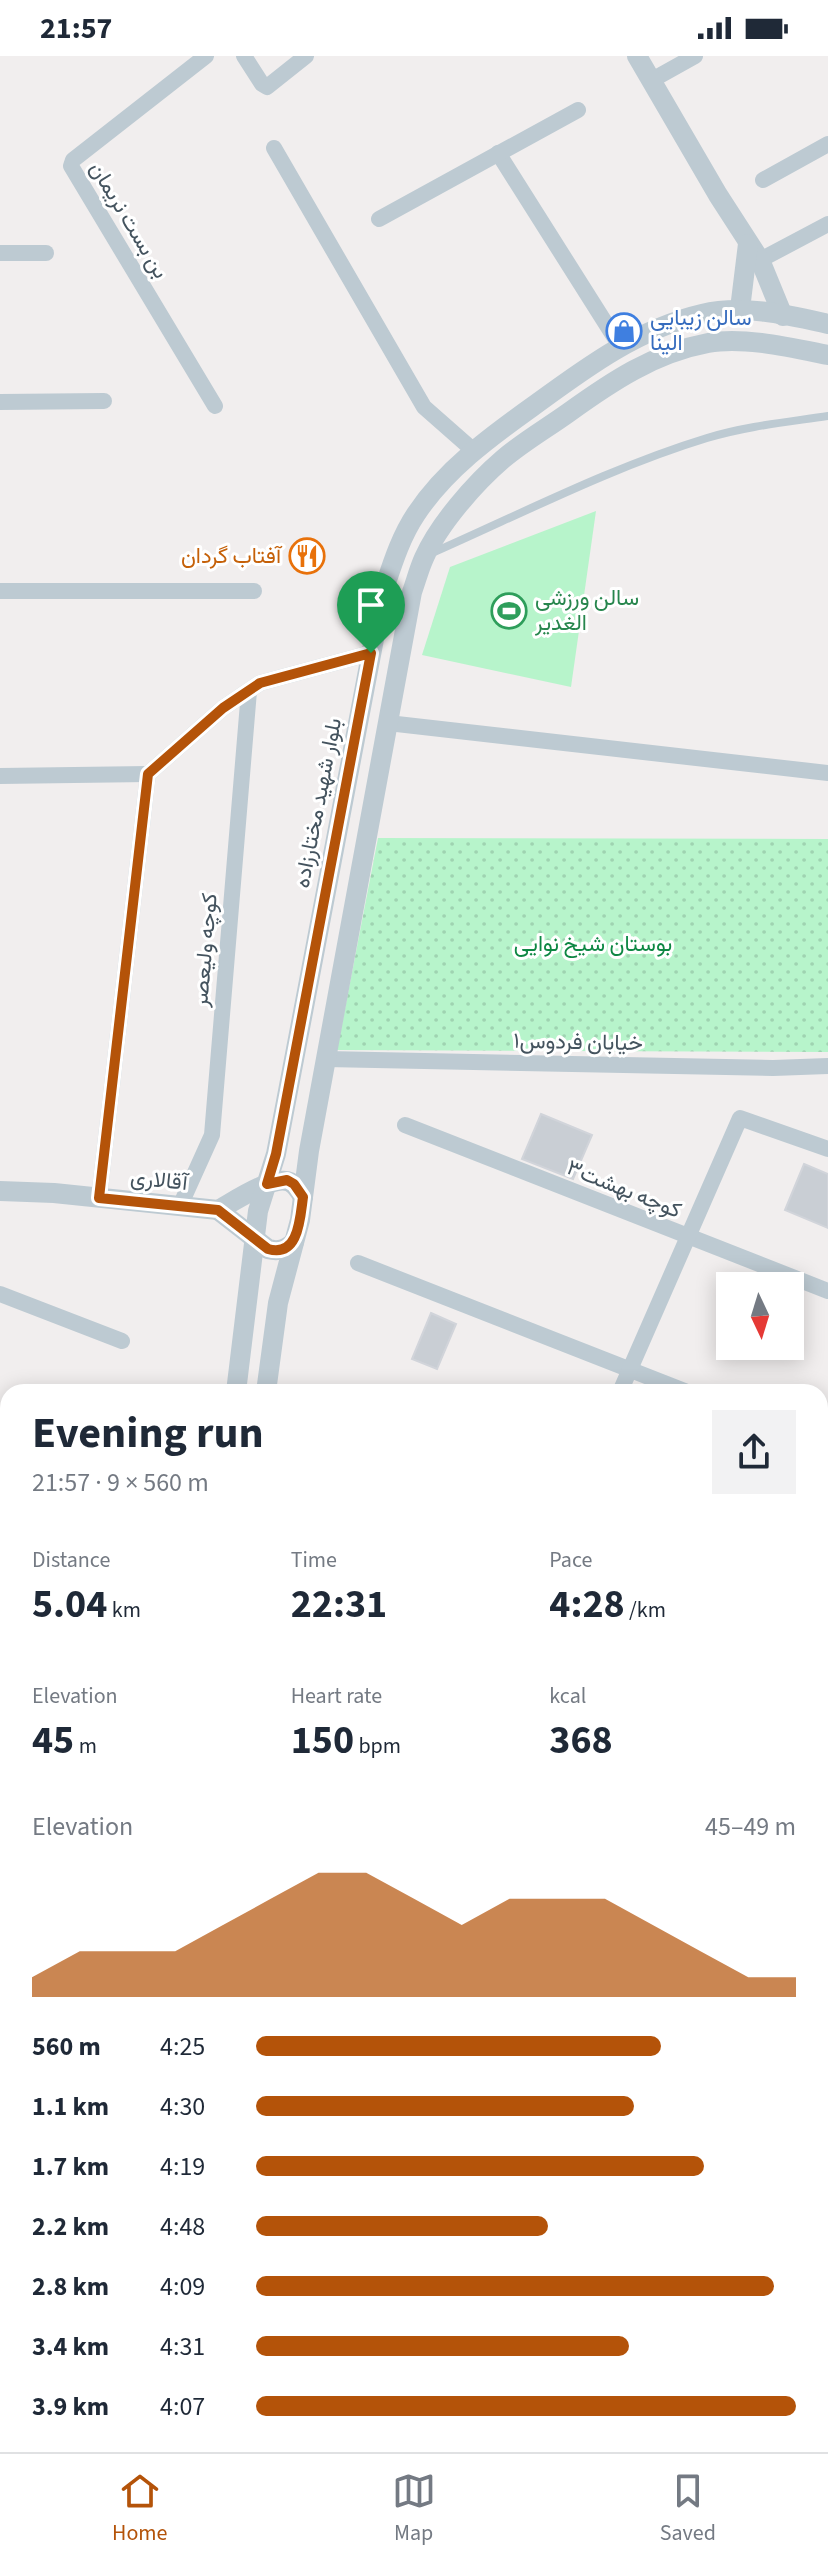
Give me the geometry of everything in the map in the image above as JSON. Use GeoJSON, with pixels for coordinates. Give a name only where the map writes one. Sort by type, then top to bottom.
{"type":"FeatureCollection","features":[{"type":"Feature","properties":{"kind":"street","name":"بن بست نریمان"},"geometry":{"type":"LineString","coordinates":[[206,56],[73,160],[71,166],[215,406]]}},
{"type":"Feature","properties":{"kind":"street"},"geometry":{"type":"LineString","coordinates":[[244,56],[267,87],[306,56]]}},
{"type":"Feature","properties":{"kind":"street"},"geometry":{"type":"LineString","coordinates":[[637,56],[754,252],[783,316]]}},
{"type":"Feature","properties":{"kind":"street"},"geometry":{"type":"LineString","coordinates":[[652,80],[695,56]]}},
{"type":"Feature","properties":{"kind":"street"},"geometry":{"type":"LineString","coordinates":[[379,219],[578,110]]}},
{"type":"Feature","properties":{"kind":"street"},"geometry":{"type":"LineString","coordinates":[[763,180],[828,144]]}},
{"type":"Feature","properties":{"kind":"street"},"geometry":{"type":"LineString","coordinates":[[274,148],[424,407],[474,451]]}},
{"type":"Feature","properties":{"kind":"street"},"geometry":{"type":"LineString","coordinates":[[498,153],[620,346]]}},
{"type":"Feature","properties":{"kind":"street"},"geometry":{"type":"LineString","coordinates":[[754,252],[828,224]]}},
{"type":"Feature","properties":{"kind":"street"},"geometry":{"type":"LineString","coordinates":[[740,309],[754,252]]}},
{"type":"Feature","properties":{"kind":"street"},"geometry":{"type":"LineString","coordinates":[[0,253],[46,253]]}},
{"type":"Feature","properties":{"kind":"street","name":"بلوار شهید مختارزاده"},"geometry":{"type":"LineString","coordinates":[[237,1384],[258,1211],[276,1154],[383,592],[397,548],[417,513],[474,451],[550,393],[620,346],[650,331],[702,314],[740,309],[828,324]]}},
{"type":"Feature","properties":{"kind":"street"},"geometry":{"type":"LineString","coordinates":[[267,1384],[278,1303],[303,1197],[412,592],[424,556],[447,521],[504,458],[620,377],[663,354],[710,342],[738,341],[828,355]]}},
{"type":"Feature","properties":{"kind":"street"},"geometry":{"type":"LineString","coordinates":[[0,402],[104,401]]}},
{"type":"Feature","properties":{"kind":"street"},"geometry":{"type":"LineString","coordinates":[[0,591],[254,591]]}},
{"type":"Feature","properties":{"kind":"street"},"geometry":{"type":"LineString","coordinates":[[0,776],[148,774],[223,708],[260,683],[371,653]]}},
{"type":"Feature","properties":{"kind":"street","name":"کوچه ولیعصر"},"geometry":{"type":"LineString","coordinates":[[180,1206],[212,1135],[249,691]]}},
{"type":"Feature","properties":{"kind":"street"},"geometry":{"type":"LineString","coordinates":[[388,723],[828,773]]}},
{"type":"Feature","properties":{"kind":"street"},"geometry":{"type":"LineString","coordinates":[[99,1198],[148,774]]}},
{"type":"Feature","properties":{"kind":"street","name":"خیابان فردوس۱"},"geometry":{"type":"LineString","coordinates":[[326,1059],[773,1068],[828,1066]]}},
{"type":"Feature","properties":{"kind":"street"},"geometry":{"type":"LineString","coordinates":[[623,1384],[740,1118],[828,1149]]}},
{"type":"Feature","properties":{"kind":"street","name":"کوچه بهشت۳"},"geometry":{"type":"LineString","coordinates":[[405,1125],[828,1291]]}},
{"type":"Feature","properties":{"kind":"street"},"geometry":{"type":"LineString","coordinates":[[294,1242],[276,1252],[268,1249],[218,1210],[267,1184],[287,1180],[303,1197]]}},
{"type":"Feature","properties":{"kind":"street","name":"آقالاری"},"geometry":{"type":"LineString","coordinates":[[0,1191],[218,1210]]}},
{"type":"Feature","properties":{"kind":"street"},"geometry":{"type":"LineString","coordinates":[[358,1263],[667,1384]]}},
{"type":"Feature","properties":{"kind":"street"},"geometry":{"type":"LineString","coordinates":[[0,1294],[122,1341]]}},
{"type":"Feature","properties":{"kind":"lane"},"geometry":{"type":"LineString","coordinates":[[424,556],[571,491],[708,438],[754,427],[828,416]]}},
{"type":"Feature","properties":{"kind":"green space","name":"سالن ورزشی الغدیر"},"geometry":{"type":"Polygon","coordinates":[[[596,511],[571,687],[422,655],[450,567],[596,511]]]}},
{"type":"Feature","properties":{"kind":"green space","name":"بوستان شیخ نوایی"},"geometry":{"type":"Polygon","coordinates":[[[378,838],[828,839],[828,1052],[337,1050],[378,838]]]}},
{"type":"Feature","properties":{"kind":"building"},"geometry":{"type":"Polygon","coordinates":[[[541,1114],[592,1135],[573,1179],[522,1159],[541,1114]]]}},
{"type":"Feature","properties":{"kind":"building"},"geometry":{"type":"Polygon","coordinates":[[[804,1164],[828,1174],[828,1228],[785,1210],[804,1164]]]}},
{"type":"Feature","properties":{"kind":"building"},"geometry":{"type":"Polygon","coordinates":[[[431,1313],[456,1324],[437,1369],[412,1359],[431,1313]]]}},
{"type":"Feature","properties":{"kind":"place","name":"سالن زیبایی الینا"},"geometry":{"type":"Point","coordinates":[624,331]}},
{"type":"Feature","properties":{"kind":"place","name":"آفتاب گردان"},"geometry":{"type":"Point","coordinates":[307,556]}},
{"type":"Feature","properties":{"kind":"place","name":"سالن ورزشی الغدیر"},"geometry":{"type":"Point","coordinates":[509,611]}},
{"type":"Feature","properties":{"kind":"route"},"geometry":{"type":"LineString","coordinates":[[371,653],[276,1154],[267,1184],[287,1180],[303,1197],[294,1242],[276,1252],[268,1249],[218,1210],[99,1198],[148,774],[223,708],[260,683],[371,653]]}}]}
